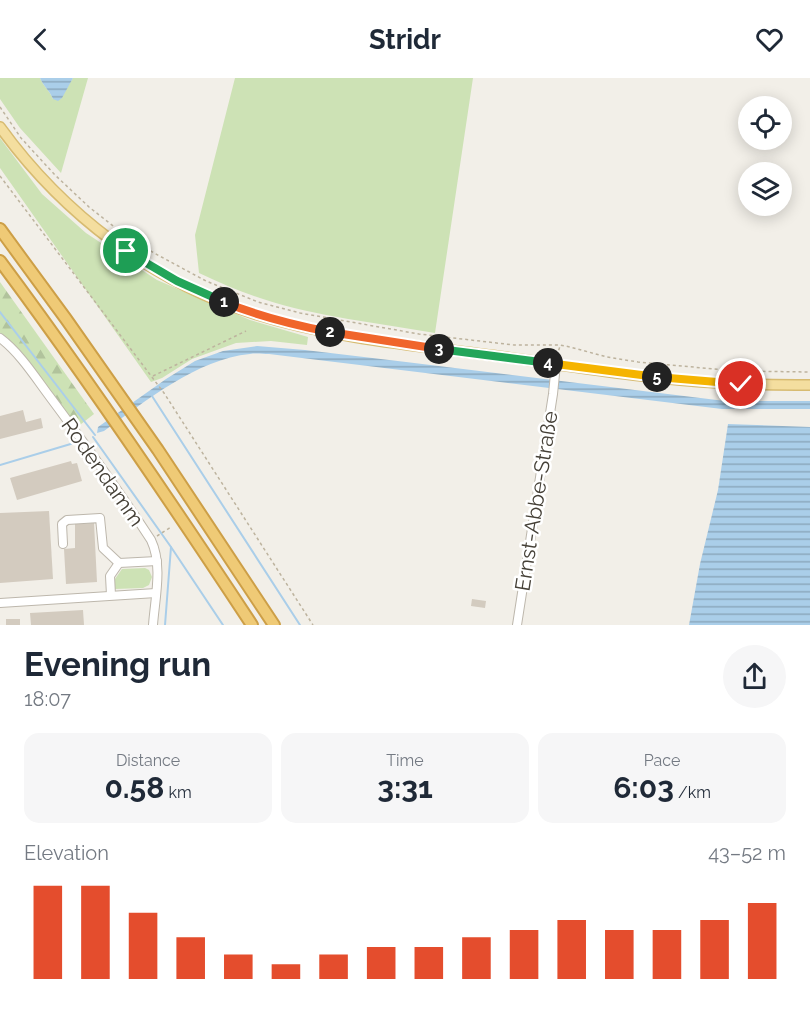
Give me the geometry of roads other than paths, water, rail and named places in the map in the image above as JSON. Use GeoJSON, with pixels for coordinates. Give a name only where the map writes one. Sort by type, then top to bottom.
{"type":"FeatureCollection","features":[{"type":"Feature","properties":{"kind":"highway"},"geometry":{"type":"LineString","coordinates":[[0,229],[158,450],[274,625]]}},
{"type":"Feature","properties":{"kind":"highway"},"geometry":{"type":"LineString","coordinates":[[0,261],[114,420],[252,625]]}},
{"type":"Feature","properties":{"kind":"main road"},"geometry":{"type":"LineString","coordinates":[[0,127],[44,181],[69,206],[104,235],[159,272],[217,300],[272,318],[339,334],[405,344],[692,381],[810,385]]}},
{"type":"Feature","properties":{"kind":"street","name":"Rodendamm"},"geometry":{"type":"LineString","coordinates":[[0,338],[22,360],[119,492],[151,540],[157,561],[153,625]]}},
{"type":"Feature","properties":{"kind":"street","name":"Ernst-Abbe-Straße"},"geometry":{"type":"LineString","coordinates":[[517,625],[556,364]]}},
{"type":"Feature","properties":{"kind":"street"},"geometry":{"type":"LineString","coordinates":[[63,544],[62,524],[67,520],[100,518],[103,548],[119,563],[157,561]]}},
{"type":"Feature","properties":{"kind":"street"},"geometry":{"type":"LineString","coordinates":[[111,595],[110,576],[119,563]]}},
{"type":"Feature","properties":{"kind":"street"},"geometry":{"type":"LineString","coordinates":[[0,603],[156,593]]}},
{"type":"Feature","properties":{"kind":"water"},"geometry":{"type":"Polygon","coordinates":[[[40,78],[73,78],[58,101],[53,99],[40,78]]]}},
{"type":"Feature","properties":{"kind":"water"},"geometry":{"type":"Polygon","coordinates":[[[257,346],[725,401],[810,401],[810,409],[722,409],[255,354],[230,358],[192,373],[173,383],[104,431],[97,433],[98,427],[195,361],[223,351],[257,346]]]}},
{"type":"Feature","properties":{"kind":"water"},"geometry":{"type":"Polygon","coordinates":[[[728,424],[810,427],[810,625],[689,625],[700,564],[718,490],[728,424]]]}},
{"type":"Feature","properties":{"kind":"waterway"},"geometry":{"type":"LineString","coordinates":[[0,312],[95,435]]}},
{"type":"Feature","properties":{"kind":"waterway"},"geometry":{"type":"LineString","coordinates":[[152,396],[300,625]]}},
{"type":"Feature","properties":{"kind":"waterway"},"geometry":{"type":"LineString","coordinates":[[93,437],[171,547],[165,625]]}},
{"type":"Feature","properties":{"kind":"waterway"},"geometry":{"type":"LineString","coordinates":[[0,465],[74,443]]}},
{"type":"Feature","properties":{"kind":"waterway"},"geometry":{"type":"LineString","coordinates":[[171,547],[223,625]]}}]}
